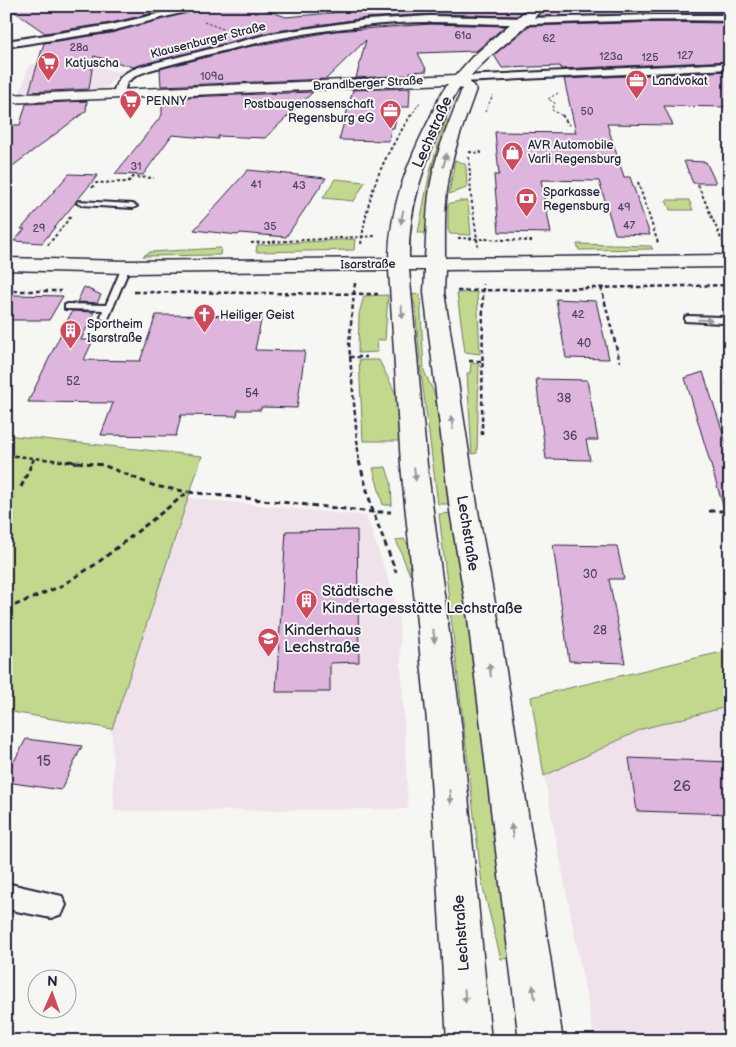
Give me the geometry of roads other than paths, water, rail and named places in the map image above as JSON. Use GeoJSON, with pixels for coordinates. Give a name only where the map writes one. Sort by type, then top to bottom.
{"type":"FeatureCollection","features":[{"type":"Feature","properties":{"kind":"street"},"geometry":{"type":"LineString","coordinates":[[6,44],[111,28],[204,6]]}},
{"type":"Feature","properties":{"kind":"street"},"geometry":{"type":"LineString","coordinates":[[462,79],[476,62],[526,21],[538,6]]}},
{"type":"Feature","properties":{"kind":"street","name":"Klausenburger Straße"},"geometry":{"type":"LineString","coordinates":[[119,94],[122,81],[132,73],[253,40],[317,28],[435,18],[526,21],[624,17],[730,18]]}},
{"type":"Feature","properties":{"kind":"street","name":"Brandlberger Straße"},"geometry":{"type":"LineString","coordinates":[[6,99],[730,66]]}},
{"type":"Feature","properties":{"kind":"street","name":"Lechstraße"},"geometry":{"type":"LineString","coordinates":[[469,1041],[445,731],[414,465],[398,264],[400,231],[409,184],[451,89],[462,79],[469,89],[446,156],[440,178],[437,202],[434,264],[435,299],[464,511],[483,619],[541,1041]]}},
{"type":"Feature","properties":{"kind":"street","name":"Isarstraße"},"geometry":{"type":"LineString","coordinates":[[6,264],[126,267],[480,264],[727,254]]}},
{"type":"Feature","properties":{"kind":"street"},"geometry":{"type":"LineString","coordinates":[[6,896],[51,905]]}},
{"type":"Feature","properties":{"kind":"lane"},"geometry":{"type":"LineString","coordinates":[[81,203],[133,206]]}},
{"type":"Feature","properties":{"kind":"lane"},"geometry":{"type":"LineString","coordinates":[[105,317],[126,267]]}},
{"type":"Feature","properties":{"kind":"lane"},"geometry":{"type":"LineString","coordinates":[[68,307],[109,308]]}},
{"type":"Feature","properties":{"kind":"lane"},"geometry":{"type":"LineString","coordinates":[[688,319],[722,320]]}},
{"type":"Feature","properties":{"kind":"place","name":"Katjuscha"},"geometry":{"type":"Point","coordinates":[49,82]}},
{"type":"Feature","properties":{"kind":"place","name":"Landvokat"},"geometry":{"type":"Point","coordinates":[636,100]}},
{"type":"Feature","properties":{"kind":"place","name":"PENNY"},"geometry":{"type":"Point","coordinates":[130,120]}},
{"type":"Feature","properties":{"kind":"place","name":"Postbaugenossenschaft Regensburg eG"},"geometry":{"type":"Point","coordinates":[390,130]}},
{"type":"Feature","properties":{"kind":"place","name":"AVR Automobile Varli Regensburg"},"geometry":{"type":"Point","coordinates":[512,171]}},
{"type":"Feature","properties":{"kind":"place","name":"Sparkasse Regensburg"},"geometry":{"type":"Point","coordinates":[527,218]}},
{"type":"Feature","properties":{"kind":"place","name":"Heiliger Geist"},"geometry":{"type":"Point","coordinates":[204,334]}},
{"type":"Feature","properties":{"kind":"place","name":"Sportheim Isarstraße"},"geometry":{"type":"Point","coordinates":[71,350]}},
{"type":"Feature","properties":{"kind":"place","name":"Städtische Kindertagesstätte Lechstraße"},"geometry":{"type":"Point","coordinates":[306,619]}},
{"type":"Feature","properties":{"kind":"place","name":"Kinderhaus Lechstraße"},"geometry":{"type":"Point","coordinates":[268,658]}}]}
